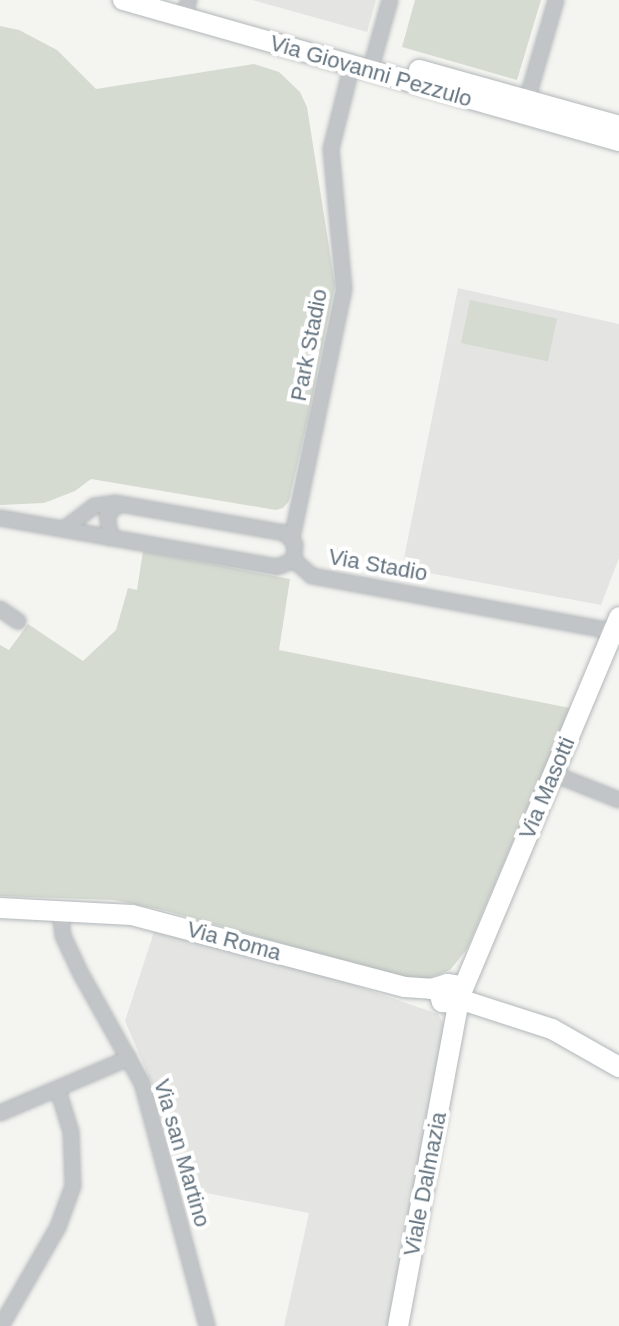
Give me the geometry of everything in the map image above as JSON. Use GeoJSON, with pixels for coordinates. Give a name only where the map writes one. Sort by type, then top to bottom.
{"type":"FeatureCollection","features":[{"type":"Feature","properties":{"kind":"street","name":"Via Giovanni Pezzulo"},"geometry":{"type":"LineString","coordinates":[[123,0],[183,5],[374,57],[619,141]]}},
{"type":"Feature","properties":{"kind":"street"},"geometry":{"type":"LineString","coordinates":[[374,57],[390,0]]}},
{"type":"Feature","properties":{"kind":"street"},"geometry":{"type":"LineString","coordinates":[[525,107],[556,0]]}},
{"type":"Feature","properties":{"kind":"street","name":"Via Giovanni Pezzulo"},"geometry":{"type":"LineString","coordinates":[[183,5],[352,65],[525,107],[619,126]]}},
{"type":"Feature","properties":{"kind":"street","name":"Park Stadio"},"geometry":{"type":"LineString","coordinates":[[294,560],[292,538],[344,289],[331,149],[352,65]]}},
{"type":"Feature","properties":{"kind":"street"},"geometry":{"type":"LineString","coordinates":[[64,529],[94,506],[119,504],[285,533],[292,538]]}},
{"type":"Feature","properties":{"kind":"street"},"geometry":{"type":"LineString","coordinates":[[111,538],[107,515],[119,504]]}},
{"type":"Feature","properties":{"kind":"street"},"geometry":{"type":"LineString","coordinates":[[0,518],[277,567],[294,560]]}},
{"type":"Feature","properties":{"kind":"street","name":"Via Stadio"},"geometry":{"type":"LineString","coordinates":[[294,560],[312,576],[616,624]]}},
{"type":"Feature","properties":{"kind":"street"},"geometry":{"type":"LineString","coordinates":[[0,609],[18,621]]}},
{"type":"Feature","properties":{"kind":"street","name":"Via Masotti"},"geometry":{"type":"LineString","coordinates":[[449,995],[474,959],[616,624]]}},
{"type":"Feature","properties":{"kind":"street"},"geometry":{"type":"LineString","coordinates":[[554,774],[619,800]]}},
{"type":"Feature","properties":{"kind":"street","name":"Via Roma"},"geometry":{"type":"LineString","coordinates":[[0,908],[132,915],[405,987],[449,995],[552,1029],[619,1067]]}},
{"type":"Feature","properties":{"kind":"street","name":"Via san Martino"},"geometry":{"type":"LineString","coordinates":[[60,911],[69,949],[142,1083],[207,1326]]}},
{"type":"Feature","properties":{"kind":"street","name":"Viale Dalmazia"},"geometry":{"type":"LineString","coordinates":[[398,1326],[451,1041],[449,995]]}},
{"type":"Feature","properties":{"kind":"street"},"geometry":{"type":"LineString","coordinates":[[0,1113],[129,1058]]}},
{"type":"Feature","properties":{"kind":"street"},"geometry":{"type":"LineString","coordinates":[[1,1326],[58,1227],[73,1186],[71,1132],[58,1090]]}},
{"type":"Feature","properties":{"kind":"shaded area"},"geometry":{"type":"Polygon","coordinates":[[[252,0],[376,0],[367,32],[252,0]]]}},
{"type":"Feature","properties":{"kind":"shaded area"},"geometry":{"type":"Polygon","coordinates":[[[415,0],[541,0],[517,80],[402,47],[415,0]]]}},
{"type":"Feature","properties":{"kind":"shaded area"},"geometry":{"type":"Polygon","coordinates":[[[0,26],[19,30],[57,50],[96,89],[254,64],[279,72],[300,92],[307,107],[335,285],[289,501],[283,508],[276,510],[91,479],[75,491],[44,503],[0,505],[0,26]]]}},
{"type":"Feature","properties":{"kind":"shaded area"},"geometry":{"type":"Polygon","coordinates":[[[458,288],[619,324],[619,558],[601,605],[402,568],[458,288]]]}},
{"type":"Feature","properties":{"kind":"shaded area"},"geometry":{"type":"Polygon","coordinates":[[[470,300],[557,319],[548,362],[461,343],[470,300]]]}},
{"type":"Feature","properties":{"kind":"shaded area"},"geometry":{"type":"Polygon","coordinates":[[[143,551],[290,579],[279,650],[570,708],[467,949],[450,970],[424,980],[405,978],[167,911],[114,900],[0,896],[0,645],[9,650],[28,624],[83,661],[116,630],[128,588],[137,590],[143,551]]]}},
{"type":"Feature","properties":{"kind":"shaded area"},"geometry":{"type":"Polygon","coordinates":[[[154,932],[310,970],[438,1014],[443,1023],[443,1034],[389,1326],[284,1326],[309,1213],[181,1188],[152,1084],[125,1021],[154,932]]]}}]}
